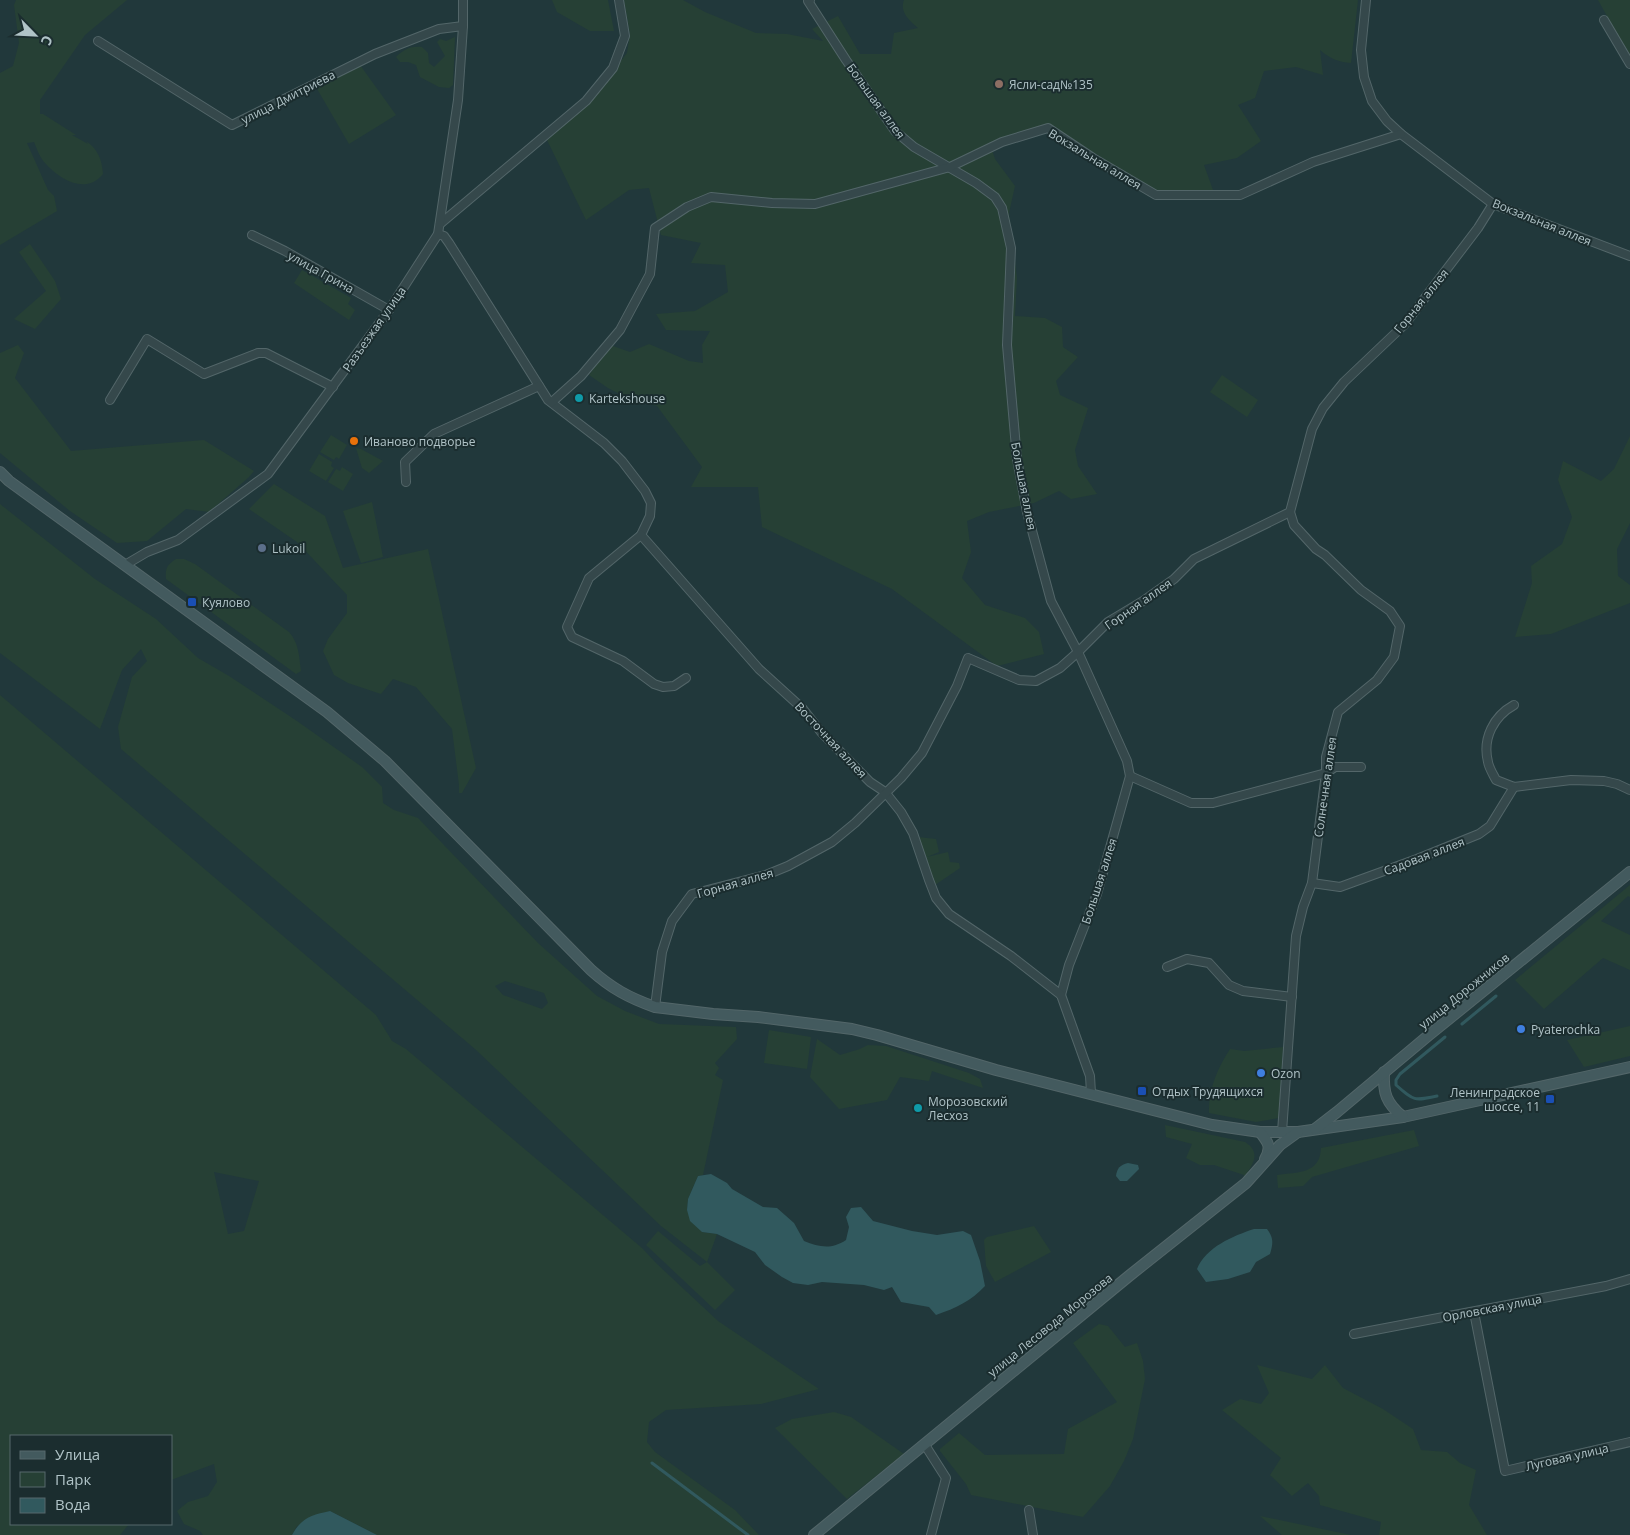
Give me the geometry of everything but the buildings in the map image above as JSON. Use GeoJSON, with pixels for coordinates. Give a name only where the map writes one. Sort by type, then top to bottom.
{"type":"FeatureCollection","features":[{"type":"Feature","properties":{"kind":"main road"},"geometry":{"type":"LineString","coordinates":[[0,472],[9,481],[327,712],[359,738],[412,787],[591,970],[629,998],[655,1007],[852,1029],[996,1070],[1212,1125],[1260,1132],[1298,1132],[1403,1117],[1630,1067]]}},
{"type":"Feature","properties":{"kind":"main road","name":"улица Дорожников"},"geometry":{"type":"LineString","coordinates":[[1314,1129],[1630,872]]}},
{"type":"Feature","properties":{"kind":"main road"},"geometry":{"type":"LineString","coordinates":[[1384,1072],[1384,1087],[1387,1098],[1393,1108],[1403,1117]]}},
{"type":"Feature","properties":{"kind":"main road"},"geometry":{"type":"LineString","coordinates":[[1260,1132],[1268,1142],[1269,1152],[1262,1164]]}},
{"type":"Feature","properties":{"kind":"main road","name":"улица Лесовода Морозова"},"geometry":{"type":"LineString","coordinates":[[814,1535],[1246,1183],[1287,1139],[1298,1132]]}},
{"type":"Feature","properties":{"kind":"street","name":"Разъезжая улица"},"geometry":{"type":"LineString","coordinates":[[125,565],[147,552],[178,540],[266,476],[389,310],[438,234],[458,100],[463,0]]}},
{"type":"Feature","properties":{"kind":"street"},"geometry":{"type":"LineString","coordinates":[[440,224],[586,101],[613,68],[625,36],[619,0]]}},
{"type":"Feature","properties":{"kind":"street"},"geometry":{"type":"LineString","coordinates":[[1366,0],[1361,50],[1364,77],[1372,101],[1387,121],[1401,134]]}},
{"type":"Feature","properties":{"kind":"street","name":"Большая аллея"},"geometry":{"type":"LineString","coordinates":[[809,1],[846,60],[895,131],[914,147],[976,183],[994,197],[1002,208],[1011,248],[1007,345],[1016,460],[1027,512],[1051,601],[1078,652],[1127,761],[1130,776],[1097,894],[1070,964],[1061,995]]}},
{"type":"Feature","properties":{"kind":"street"},"geometry":{"type":"LineString","coordinates":[[1604,20],[1630,64]]}},
{"type":"Feature","properties":{"kind":"street","name":"улица Дмитриева"},"geometry":{"type":"LineString","coordinates":[[98,41],[232,125],[375,54],[439,28],[463,26]]}},
{"type":"Feature","properties":{"kind":"street","name":"Вокзальная аллея"},"geometry":{"type":"LineString","coordinates":[[552,402],[582,376],[620,330],[650,274],[655,228],[687,207],[711,197],[772,203],[815,204],[950,167],[1002,142],[1048,128],[1093,158],[1156,195],[1240,195],[1313,162],[1401,134],[1493,204],[1630,256]]}},
{"type":"Feature","properties":{"kind":"street","name":"Горная аллея"},"geometry":{"type":"LineString","coordinates":[[655,1007],[662,952],[672,921],[692,894],[766,876],[832,842],[855,823],[901,778],[922,753],[958,686],[968,658],[1019,680],[1036,681],[1060,668],[1108,622],[1143,601],[1174,579],[1194,559],[1290,512],[1312,428],[1323,408],[1344,382],[1405,324],[1478,228],[1493,204]]}},
{"type":"Feature","properties":{"kind":"street"},"geometry":{"type":"LineString","coordinates":[[438,234],[444,236],[449,243],[548,400],[604,443],[645,491],[651,503],[650,516],[641,535],[589,578],[567,627],[572,637],[623,662],[654,684],[663,687],[674,686],[686,678]]}},
{"type":"Feature","properties":{"kind":"street","name":"улица Грина"},"geometry":{"type":"LineString","coordinates":[[252,235],[285,251],[389,310]]}},
{"type":"Feature","properties":{"kind":"street"},"geometry":{"type":"LineString","coordinates":[[110,400],[147,339],[204,374],[258,352],[266,353],[333,387]]}},
{"type":"Feature","properties":{"kind":"street"},"geometry":{"type":"LineString","coordinates":[[406,482],[405,462],[434,434],[538,386]]}},
{"type":"Feature","properties":{"kind":"street","name":"Солнечная аллея"},"geometry":{"type":"LineString","coordinates":[[1282,1132],[1296,936],[1303,907],[1312,883],[1326,773],[1326,757],[1338,712],[1377,680],[1394,657],[1400,626],[1390,611],[1361,590],[1325,555],[1316,549],[1294,525],[1290,512]]}},
{"type":"Feature","properties":{"kind":"street","name":"Восточная аллея"},"geometry":{"type":"LineString","coordinates":[[641,535],[759,670],[803,709],[821,732],[870,782],[885,792],[901,812],[913,833],[932,889],[936,898],[949,914],[1011,956],[1061,995]]}},
{"type":"Feature","properties":{"kind":"street"},"geometry":{"type":"LineString","coordinates":[[1514,705],[1503,711],[1496,719],[1486,742],[1488,762],[1496,780],[1514,787],[1571,780],[1604,781],[1630,790]]}},
{"type":"Feature","properties":{"kind":"street"},"geometry":{"type":"LineString","coordinates":[[1130,776],[1191,803],[1213,803],[1326,773],[1335,767],[1361,767]]}},
{"type":"Feature","properties":{"kind":"street","name":"Садовая аллея"},"geometry":{"type":"LineString","coordinates":[[1312,883],[1340,887],[1417,860],[1479,834],[1490,826],[1514,787]]}},
{"type":"Feature","properties":{"kind":"street"},"geometry":{"type":"LineString","coordinates":[[1167,967],[1187,959],[1209,963],[1229,984],[1243,991],[1292,998]]}},
{"type":"Feature","properties":{"kind":"street"},"geometry":{"type":"LineString","coordinates":[[1061,995],[1090,1076],[1091,1094]]}},
{"type":"Feature","properties":{"kind":"street","name":"Орловская улица"},"geometry":{"type":"LineString","coordinates":[[1354,1334],[1606,1286],[1630,1279]]}},
{"type":"Feature","properties":{"kind":"street","name":"Луговая улица"},"geometry":{"type":"LineString","coordinates":[[1474,1312],[1505,1471],[1630,1442]]}},
{"type":"Feature","properties":{"kind":"street"},"geometry":{"type":"LineString","coordinates":[[925,1445],[946,1478],[931,1535]]}},
{"type":"Feature","properties":{"kind":"street"},"geometry":{"type":"LineString","coordinates":[[1029,1510],[1033,1535]]}},
{"type":"Feature","properties":{"kind":"green space"},"geometry":{"type":"Polygon","coordinates":[[[16,0],[127,0],[85,35],[40,100],[40,114],[43,114],[88,144],[86,141],[94,148],[102,164],[103,174],[89,184],[73,183],[58,175],[45,163],[34,142],[27,143],[48,190],[54,196],[57,211],[0,245],[0,73],[13,66],[19,43],[14,5],[16,0]]]}},
{"type":"Feature","properties":{"kind":"green space"},"geometry":{"type":"Polygon","coordinates":[[[552,0],[608,0],[614,31],[590,31],[557,12],[552,0]]]}},
{"type":"Feature","properties":{"kind":"green space"},"geometry":{"type":"Polygon","coordinates":[[[624,0],[683,0],[705,12],[756,33],[787,34],[823,41],[812,29],[838,16],[860,54],[891,54],[894,33],[918,28],[904,12],[904,0],[1358,0],[1351,63],[1334,59],[1320,50],[1323,75],[1296,67],[1264,71],[1255,98],[1238,105],[1261,141],[1237,158],[1204,165],[1213,190],[1154,191],[1049,124],[990,144],[995,159],[1015,186],[1009,213],[1017,278],[1015,316],[1045,318],[1062,327],[1063,347],[1078,357],[1056,381],[1060,395],[1088,408],[1075,450],[1078,466],[1097,494],[1071,499],[1059,491],[1034,503],[989,512],[967,521],[971,552],[962,578],[985,605],[1025,618],[1039,632],[1044,654],[997,666],[892,589],[762,527],[758,487],[691,487],[702,467],[657,406],[630,399],[608,388],[589,375],[610,345],[630,352],[649,344],[689,361],[703,363],[702,345],[710,331],[666,330],[656,314],[695,311],[728,292],[725,265],[691,263],[701,243],[661,235],[649,188],[629,190],[586,220],[547,140],[588,103],[627,53],[630,34],[624,0]]]}},
{"type":"Feature","properties":{"kind":"green space"},"geometry":{"type":"Polygon","coordinates":[[[1598,0],[1630,0],[1630,57],[1598,0]]]}},
{"type":"Feature","properties":{"kind":"green space"},"geometry":{"type":"Polygon","coordinates":[[[455,37],[453,85],[449,88],[439,87],[420,77],[416,65],[400,62],[396,57],[408,49],[422,47],[428,53],[429,63],[434,67],[445,56],[437,42],[440,39],[446,41],[455,37]]]}},
{"type":"Feature","properties":{"kind":"green space"},"geometry":{"type":"Polygon","coordinates":[[[360,65],[396,115],[349,144],[316,87],[360,65]]]}},
{"type":"Feature","properties":{"kind":"green space"},"geometry":{"type":"Polygon","coordinates":[[[30,244],[55,281],[61,299],[35,329],[14,319],[46,291],[19,252],[30,244]]]}},
{"type":"Feature","properties":{"kind":"green space"},"geometry":{"type":"Polygon","coordinates":[[[302,270],[351,298],[348,304],[355,310],[349,320],[294,283],[302,270]]]}},
{"type":"Feature","properties":{"kind":"green space"},"geometry":{"type":"Polygon","coordinates":[[[18,345],[24,353],[15,378],[71,451],[204,440],[254,471],[209,512],[186,509],[147,541],[117,543],[70,511],[0,453],[0,353],[18,345]]]}},
{"type":"Feature","properties":{"kind":"green space"},"geometry":{"type":"Polygon","coordinates":[[[1222,375],[1258,400],[1247,417],[1210,392],[1222,375]]]}},
{"type":"Feature","properties":{"kind":"green space"},"geometry":{"type":"Polygon","coordinates":[[[331,435],[347,445],[339,459],[336,457],[334,460],[320,452],[331,435]]]}},
{"type":"Feature","properties":{"kind":"green space"},"geometry":{"type":"Polygon","coordinates":[[[1630,436],[1630,523],[1617,549],[1618,576],[1630,585],[1630,603],[1551,634],[1515,637],[1532,583],[1531,566],[1562,544],[1572,517],[1558,480],[1563,461],[1601,481],[1614,469],[1630,436]]]}},
{"type":"Feature","properties":{"kind":"green space"},"geometry":{"type":"Polygon","coordinates":[[[356,448],[383,461],[369,473],[362,468],[356,448]]]}},
{"type":"Feature","properties":{"kind":"green space"},"geometry":{"type":"Polygon","coordinates":[[[319,454],[332,462],[331,466],[334,468],[326,481],[309,471],[319,454]]]}},
{"type":"Feature","properties":{"kind":"green space"},"geometry":{"type":"Polygon","coordinates":[[[342,467],[353,474],[343,491],[328,482],[336,469],[340,471],[342,467]]]}},
{"type":"Feature","properties":{"kind":"green space"},"geometry":{"type":"Polygon","coordinates":[[[274,484],[325,516],[343,568],[428,549],[476,768],[462,793],[459,793],[452,729],[416,687],[393,679],[381,694],[348,683],[334,675],[323,651],[328,639],[347,613],[347,595],[297,542],[249,509],[274,484]]]}},
{"type":"Feature","properties":{"kind":"green space"},"geometry":{"type":"Polygon","coordinates":[[[372,502],[383,557],[361,563],[343,511],[372,502]]]}},
{"type":"Feature","properties":{"kind":"green space"},"geometry":{"type":"Polygon","coordinates":[[[0,504],[95,579],[156,619],[198,658],[297,721],[362,767],[382,787],[383,803],[394,810],[418,818],[538,943],[597,996],[625,1011],[659,1024],[736,1027],[737,1039],[715,1063],[719,1068],[715,1075],[723,1080],[703,1175],[698,1176],[688,1199],[687,1210],[702,1232],[717,1234],[707,1262],[661,1226],[475,1049],[121,749],[118,727],[132,677],[147,661],[141,649],[122,670],[100,729],[0,653],[0,504]],[[505,981],[495,986],[503,995],[542,1009],[548,1003],[544,993],[505,981]]]}},
{"type":"Feature","properties":{"kind":"green space"},"geometry":{"type":"Polygon","coordinates":[[[176,559],[184,559],[195,564],[289,632],[297,645],[301,671],[296,674],[166,579],[167,567],[176,559]]]}},
{"type":"Feature","properties":{"kind":"green space"},"geometry":{"type":"Polygon","coordinates":[[[0,695],[376,1015],[392,1041],[406,1049],[642,1248],[718,1321],[819,1389],[761,1404],[666,1410],[649,1422],[647,1442],[655,1452],[735,1510],[759,1535],[377,1535],[330,1511],[297,1526],[292,1535],[203,1535],[200,1531],[184,1524],[177,1511],[188,1502],[208,1496],[217,1482],[214,1464],[172,1480],[172,1435],[10,1435],[10,1525],[128,1525],[120,1535],[0,1535],[0,695]],[[214,1172],[228,1234],[244,1231],[259,1181],[214,1172]]]}},
{"type":"Feature","properties":{"kind":"green space"},"geometry":{"type":"Polygon","coordinates":[[[918,837],[936,839],[939,852],[927,857],[948,852],[950,862],[959,863],[960,868],[935,885],[923,858],[918,837]]]}},
{"type":"Feature","properties":{"kind":"green space"},"geometry":{"type":"Polygon","coordinates":[[[1630,885],[1630,897],[1628,896],[1601,921],[1630,935],[1630,970],[1603,958],[1544,1009],[1515,980],[1630,885]]]}},
{"type":"Feature","properties":{"kind":"green space"},"geometry":{"type":"Polygon","coordinates":[[[1630,1026],[1630,1056],[1584,1067],[1567,1040],[1630,1026]]]}},
{"type":"Feature","properties":{"kind":"green space"},"geometry":{"type":"Polygon","coordinates":[[[769,1030],[811,1037],[807,1069],[764,1063],[769,1030]]]}},
{"type":"Feature","properties":{"kind":"green space"},"geometry":{"type":"Polygon","coordinates":[[[817,1039],[840,1055],[868,1045],[886,1046],[969,1073],[980,1079],[983,1088],[932,1071],[929,1081],[900,1077],[887,1100],[839,1109],[810,1077],[817,1039]]]}},
{"type":"Feature","properties":{"kind":"green space"},"geometry":{"type":"Polygon","coordinates":[[[1283,1047],[1279,1118],[1256,1122],[1209,1113],[1210,1096],[1215,1079],[1230,1049],[1244,1051],[1283,1047]]]}},
{"type":"Feature","properties":{"kind":"green space"},"geometry":{"type":"Polygon","coordinates":[[[1165,1125],[1245,1142],[1253,1150],[1253,1163],[1244,1177],[1244,1175],[1214,1165],[1200,1165],[1186,1158],[1192,1144],[1166,1137],[1165,1125]]]}},
{"type":"Feature","properties":{"kind":"green space"},"geometry":{"type":"Polygon","coordinates":[[[1414,1130],[1419,1146],[1312,1177],[1303,1186],[1278,1188],[1277,1175],[1300,1172],[1312,1167],[1320,1157],[1321,1148],[1414,1130]]]}},
{"type":"Feature","properties":{"kind":"green space"},"geometry":{"type":"Polygon","coordinates":[[[1034,1226],[1051,1252],[995,1282],[986,1266],[984,1240],[987,1237],[1034,1226]]]}},
{"type":"Feature","properties":{"kind":"green space"},"geometry":{"type":"Polygon","coordinates":[[[658,1231],[700,1266],[707,1262],[735,1290],[715,1310],[646,1245],[658,1231]]]}},
{"type":"Feature","properties":{"kind":"green space"},"geometry":{"type":"Polygon","coordinates":[[[1099,1324],[1108,1326],[1125,1347],[1137,1343],[1143,1361],[1145,1379],[1133,1439],[1124,1461],[1110,1486],[1083,1517],[971,1495],[966,1484],[940,1451],[959,1433],[985,1455],[1064,1454],[1068,1429],[1117,1402],[1073,1343],[1099,1324]]]}},
{"type":"Feature","properties":{"kind":"green space"},"geometry":{"type":"Polygon","coordinates":[[[1257,1365],[1312,1379],[1325,1365],[1343,1388],[1383,1409],[1413,1429],[1421,1450],[1447,1452],[1460,1463],[1476,1470],[1469,1505],[1487,1535],[1379,1535],[1381,1522],[1320,1505],[1319,1496],[1308,1483],[1292,1496],[1270,1475],[1281,1458],[1222,1410],[1240,1399],[1261,1404],[1269,1393],[1257,1365]]]}},
{"type":"Feature","properties":{"kind":"green space"},"geometry":{"type":"Polygon","coordinates":[[[834,1412],[851,1417],[904,1454],[847,1499],[775,1428],[792,1419],[834,1412]]]}},
{"type":"Feature","properties":{"kind":"green space"},"geometry":{"type":"Polygon","coordinates":[[[1260,1516],[1351,1535],[1282,1535],[1260,1516]]]}},
{"type":"Feature","properties":{"kind":"water"},"geometry":{"type":"Polygon","coordinates":[[[1128,1163],[1138,1165],[1139,1169],[1127,1181],[1120,1181],[1116,1176],[1117,1171],[1121,1166],[1128,1163]]]}},
{"type":"Feature","properties":{"kind":"water"},"geometry":{"type":"Polygon","coordinates":[[[711,1174],[763,1207],[777,1208],[794,1223],[804,1241],[815,1245],[830,1246],[846,1240],[849,1227],[846,1217],[851,1208],[861,1207],[873,1221],[912,1231],[937,1235],[963,1231],[971,1235],[980,1261],[985,1286],[963,1304],[936,1315],[929,1307],[901,1302],[892,1287],[884,1290],[864,1285],[822,1282],[808,1285],[793,1283],[765,1265],[755,1252],[717,1234],[702,1232],[690,1221],[687,1210],[688,1199],[698,1176],[711,1174]]]}},
{"type":"Feature","properties":{"kind":"water"},"geometry":{"type":"Polygon","coordinates":[[[1254,1229],[1267,1229],[1271,1235],[1272,1247],[1270,1254],[1256,1262],[1250,1272],[1228,1279],[1206,1282],[1197,1269],[1207,1254],[1221,1243],[1254,1229]]]}},
{"type":"Feature","properties":{"kind":"water"},"geometry":{"type":"Polygon","coordinates":[[[330,1511],[377,1535],[292,1535],[300,1524],[308,1518],[330,1511]]]}},
{"type":"Feature","properties":{"kind":"waterway"},"geometry":{"type":"LineString","coordinates":[[1462,1024],[1496,996]]}},
{"type":"Feature","properties":{"kind":"waterway"},"geometry":{"type":"LineString","coordinates":[[1437,1096],[1423,1099],[1411,1097],[1396,1085],[1396,1080],[1400,1074],[1445,1037]]}},
{"type":"Feature","properties":{"kind":"waterway"},"geometry":{"type":"LineString","coordinates":[[652,1463],[748,1535]]}},
{"type":"Feature","properties":{"kind":"place","name":"Ясли-сад№135"},"geometry":{"type":"Point","coordinates":[999,84]}},
{"type":"Feature","properties":{"kind":"place","name":"Kartekshouse"},"geometry":{"type":"Point","coordinates":[579,398]}},
{"type":"Feature","properties":{"kind":"place","name":"Иваново подворье"},"geometry":{"type":"Point","coordinates":[354,441]}},
{"type":"Feature","properties":{"kind":"place","name":"Lukoil"},"geometry":{"type":"Point","coordinates":[262,548]}},
{"type":"Feature","properties":{"kind":"place","name":"Куялово"},"geometry":{"type":"Point","coordinates":[192,602]}},
{"type":"Feature","properties":{"kind":"place","name":"Pyaterochka"},"geometry":{"type":"Point","coordinates":[1521,1029]}},
{"type":"Feature","properties":{"kind":"place","name":"Ozon"},"geometry":{"type":"Point","coordinates":[1261,1073]}},
{"type":"Feature","properties":{"kind":"place","name":"Отдых Трудящихся"},"geometry":{"type":"Point","coordinates":[1142,1091]}},
{"type":"Feature","properties":{"kind":"place","name":"Ленинградское шоссе, 11"},"geometry":{"type":"Point","coordinates":[1550,1099]}},
{"type":"Feature","properties":{"kind":"place","name":"Морозовский Лесхоз"},"geometry":{"type":"Point","coordinates":[918,1108]}}]}
